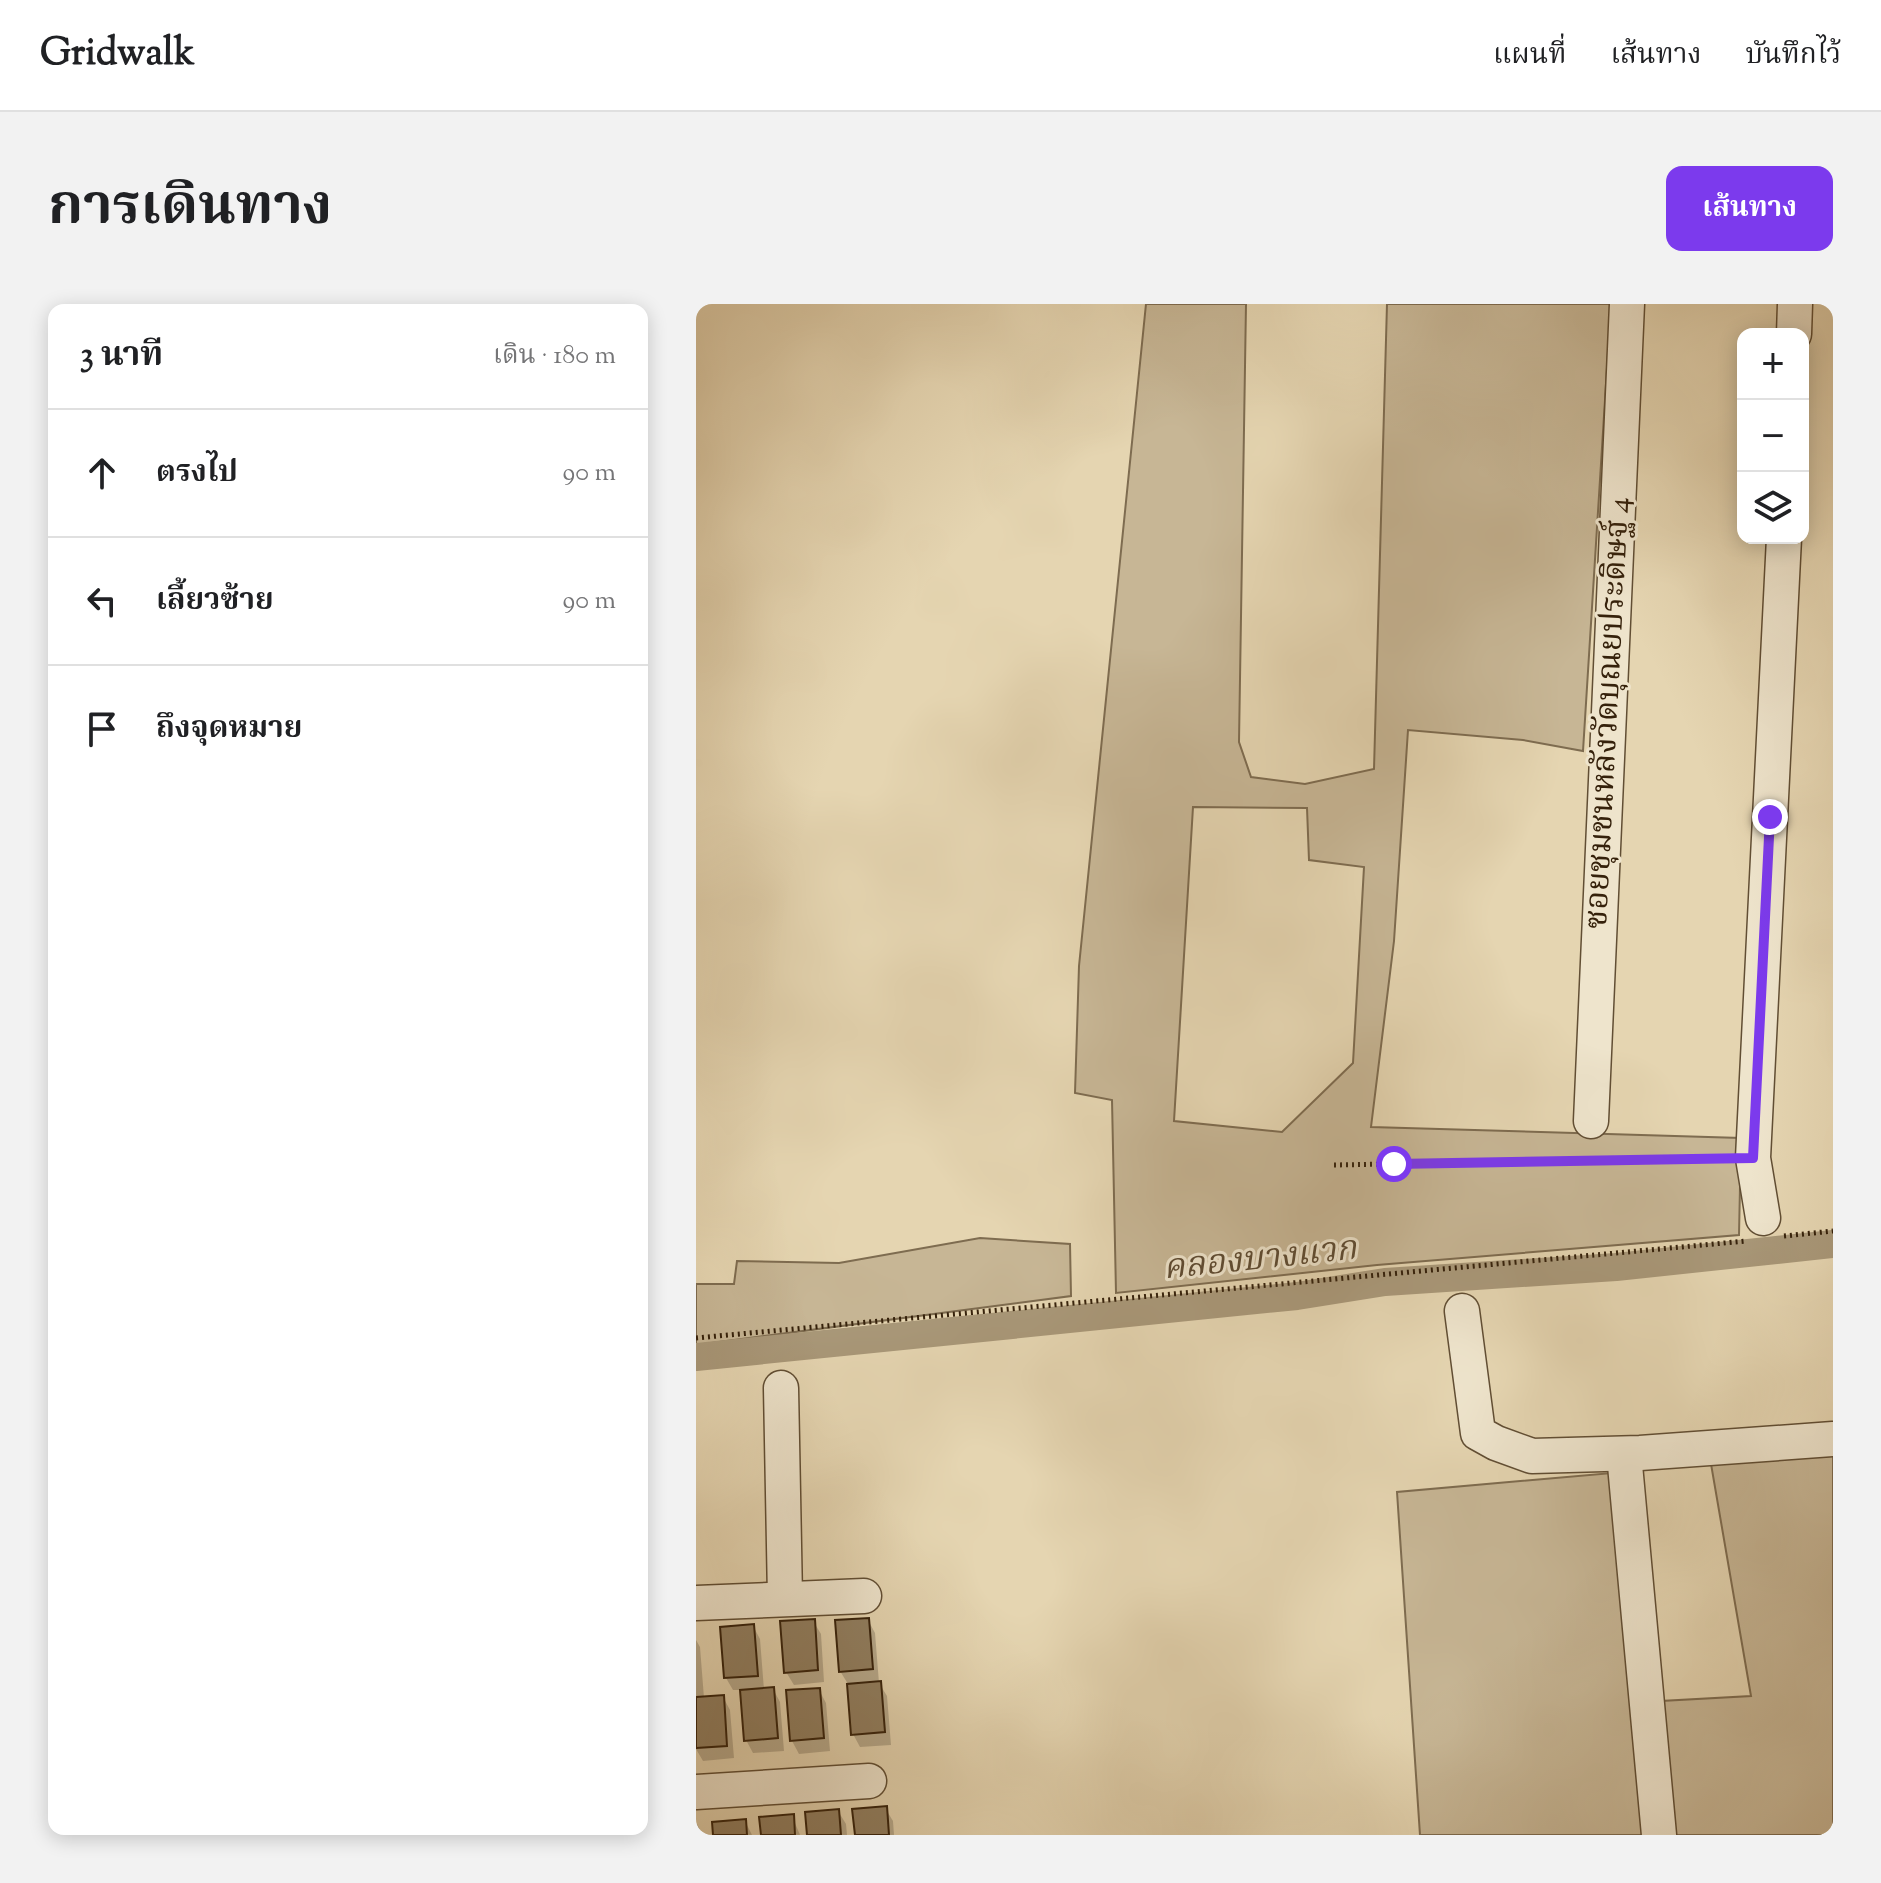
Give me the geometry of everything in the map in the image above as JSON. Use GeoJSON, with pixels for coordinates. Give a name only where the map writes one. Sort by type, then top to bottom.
{"type":"FeatureCollection","features":[{"type":"Feature","properties":{"kind":"street","name":"ซอยชุมชนหลังวัดบุณยประดิษฐ์ 4"},"geometry":{"type":"LineString","coordinates":[[1591,1121],[1627,304]]}},
{"type":"Feature","properties":{"kind":"street"},"geometry":{"type":"LineString","coordinates":[[1794,328],[1795,304]]}},
{"type":"Feature","properties":{"kind":"street"},"geometry":{"type":"LineString","coordinates":[[1764,1232],[1753,1158],[1784,544]]}},
{"type":"Feature","properties":{"kind":"street"},"geometry":{"type":"LineString","coordinates":[[1462,1311],[1478,1433],[1532,1456],[1624,1454],[1833,1439]]}},
{"type":"Feature","properties":{"kind":"street"},"geometry":{"type":"LineString","coordinates":[[781,1388],[785,1598]]}},
{"type":"Feature","properties":{"kind":"street"},"geometry":{"type":"LineString","coordinates":[[1624,1454],[1659,1835]]}},
{"type":"Feature","properties":{"kind":"street"},"geometry":{"type":"LineString","coordinates":[[696,1603],[864,1596]]}},
{"type":"Feature","properties":{"kind":"street"},"geometry":{"type":"LineString","coordinates":[[696,1792],[869,1781]]}},
{"type":"Feature","properties":{"kind":"path"},"geometry":{"type":"LineString","coordinates":[[1334,1165],[1753,1158]]}},
{"type":"Feature","properties":{"kind":"path"},"geometry":{"type":"LineString","coordinates":[[696,1338],[1764,1232],[1833,1231]]}},
{"type":"Feature","properties":{"kind":"shaded area"},"geometry":{"type":"Polygon","coordinates":[[[1146,304],[1246,304],[1239,742],[1251,777],[1305,784],[1374,769],[1387,304],[1611,304],[1583,751],[1523,740],[1408,730],[1394,941],[1371,1127],[1741,1138],[1739,1235],[1377,1265],[1116,1293],[1112,1100],[1075,1093],[1079,966],[1146,304]],[[1193,807],[1174,1121],[1282,1132],[1353,1063],[1364,867],[1309,860],[1307,808],[1193,807]]]}},
{"type":"Feature","properties":{"kind":"shaded area"},"geometry":{"type":"Polygon","coordinates":[[[980,1238],[1070,1244],[1071,1296],[696,1345],[696,1284],[734,1284],[737,1261],[839,1263],[980,1238]]]}},
{"type":"Feature","properties":{"kind":"shaded area"},"geometry":{"type":"Polygon","coordinates":[[[1833,1453],[1833,1835],[1676,1835],[1661,1701],[1751,1696],[1711,1464],[1833,1453]]]}},
{"type":"Feature","properties":{"kind":"shaded area"},"geometry":{"type":"Polygon","coordinates":[[[1612,1473],[1643,1835],[1420,1835],[1397,1492],[1612,1473]]]}},
{"type":"Feature","properties":{"kind":"building"},"geometry":{"type":"Polygon","coordinates":[[[869,1618],[873,1669],[839,1672],[835,1620],[869,1618]]]}},
{"type":"Feature","properties":{"kind":"building"},"geometry":{"type":"Polygon","coordinates":[[[815,1619],[818,1670],[784,1673],[780,1621],[815,1619]]]}},
{"type":"Feature","properties":{"kind":"building"},"geometry":{"type":"Polygon","coordinates":[[[754,1624],[758,1676],[724,1678],[720,1627],[754,1624]]]}},
{"type":"Feature","properties":{"kind":"building"},"geometry":{"type":"Polygon","coordinates":[[[881,1681],[885,1732],[851,1735],[847,1684],[881,1681]]]}},
{"type":"Feature","properties":{"kind":"building"},"geometry":{"type":"Polygon","coordinates":[[[774,1687],[778,1738],[744,1741],[740,1690],[774,1687]]]}},
{"type":"Feature","properties":{"kind":"building"},"geometry":{"type":"Polygon","coordinates":[[[820,1688],[824,1738],[790,1741],[786,1690],[820,1688]]]}},
{"type":"Feature","properties":{"kind":"building"},"geometry":{"type":"Polygon","coordinates":[[[724,1695],[727,1746],[696,1748],[696,1697],[724,1695]]]}},
{"type":"Feature","properties":{"kind":"building"},"geometry":{"type":"Polygon","coordinates":[[[887,1806],[889,1835],[855,1835],[852,1809],[887,1806]]]}},
{"type":"Feature","properties":{"kind":"building"},"geometry":{"type":"Polygon","coordinates":[[[839,1809],[841,1835],[807,1835],[805,1812],[839,1809]]]}},
{"type":"Feature","properties":{"kind":"building"},"geometry":{"type":"Polygon","coordinates":[[[794,1814],[795,1835],[761,1835],[759,1817],[794,1814]]]}},
{"type":"Feature","properties":{"kind":"building"},"geometry":{"type":"Polygon","coordinates":[[[746,1819],[747,1835],[713,1835],[712,1822],[746,1819]]]}},
{"type":"Feature","properties":{"kind":"waterway","name":"คลองบางแวก"},"geometry":{"type":"LineString","coordinates":[[696,1357],[1297,1296],[1385,1282],[1616,1267],[1833,1244]]}},
{"type":"Feature","properties":{"kind":"route"},"geometry":{"type":"LineString","coordinates":[[1394,1164],[1753,1158],[1770,817]]}}]}
